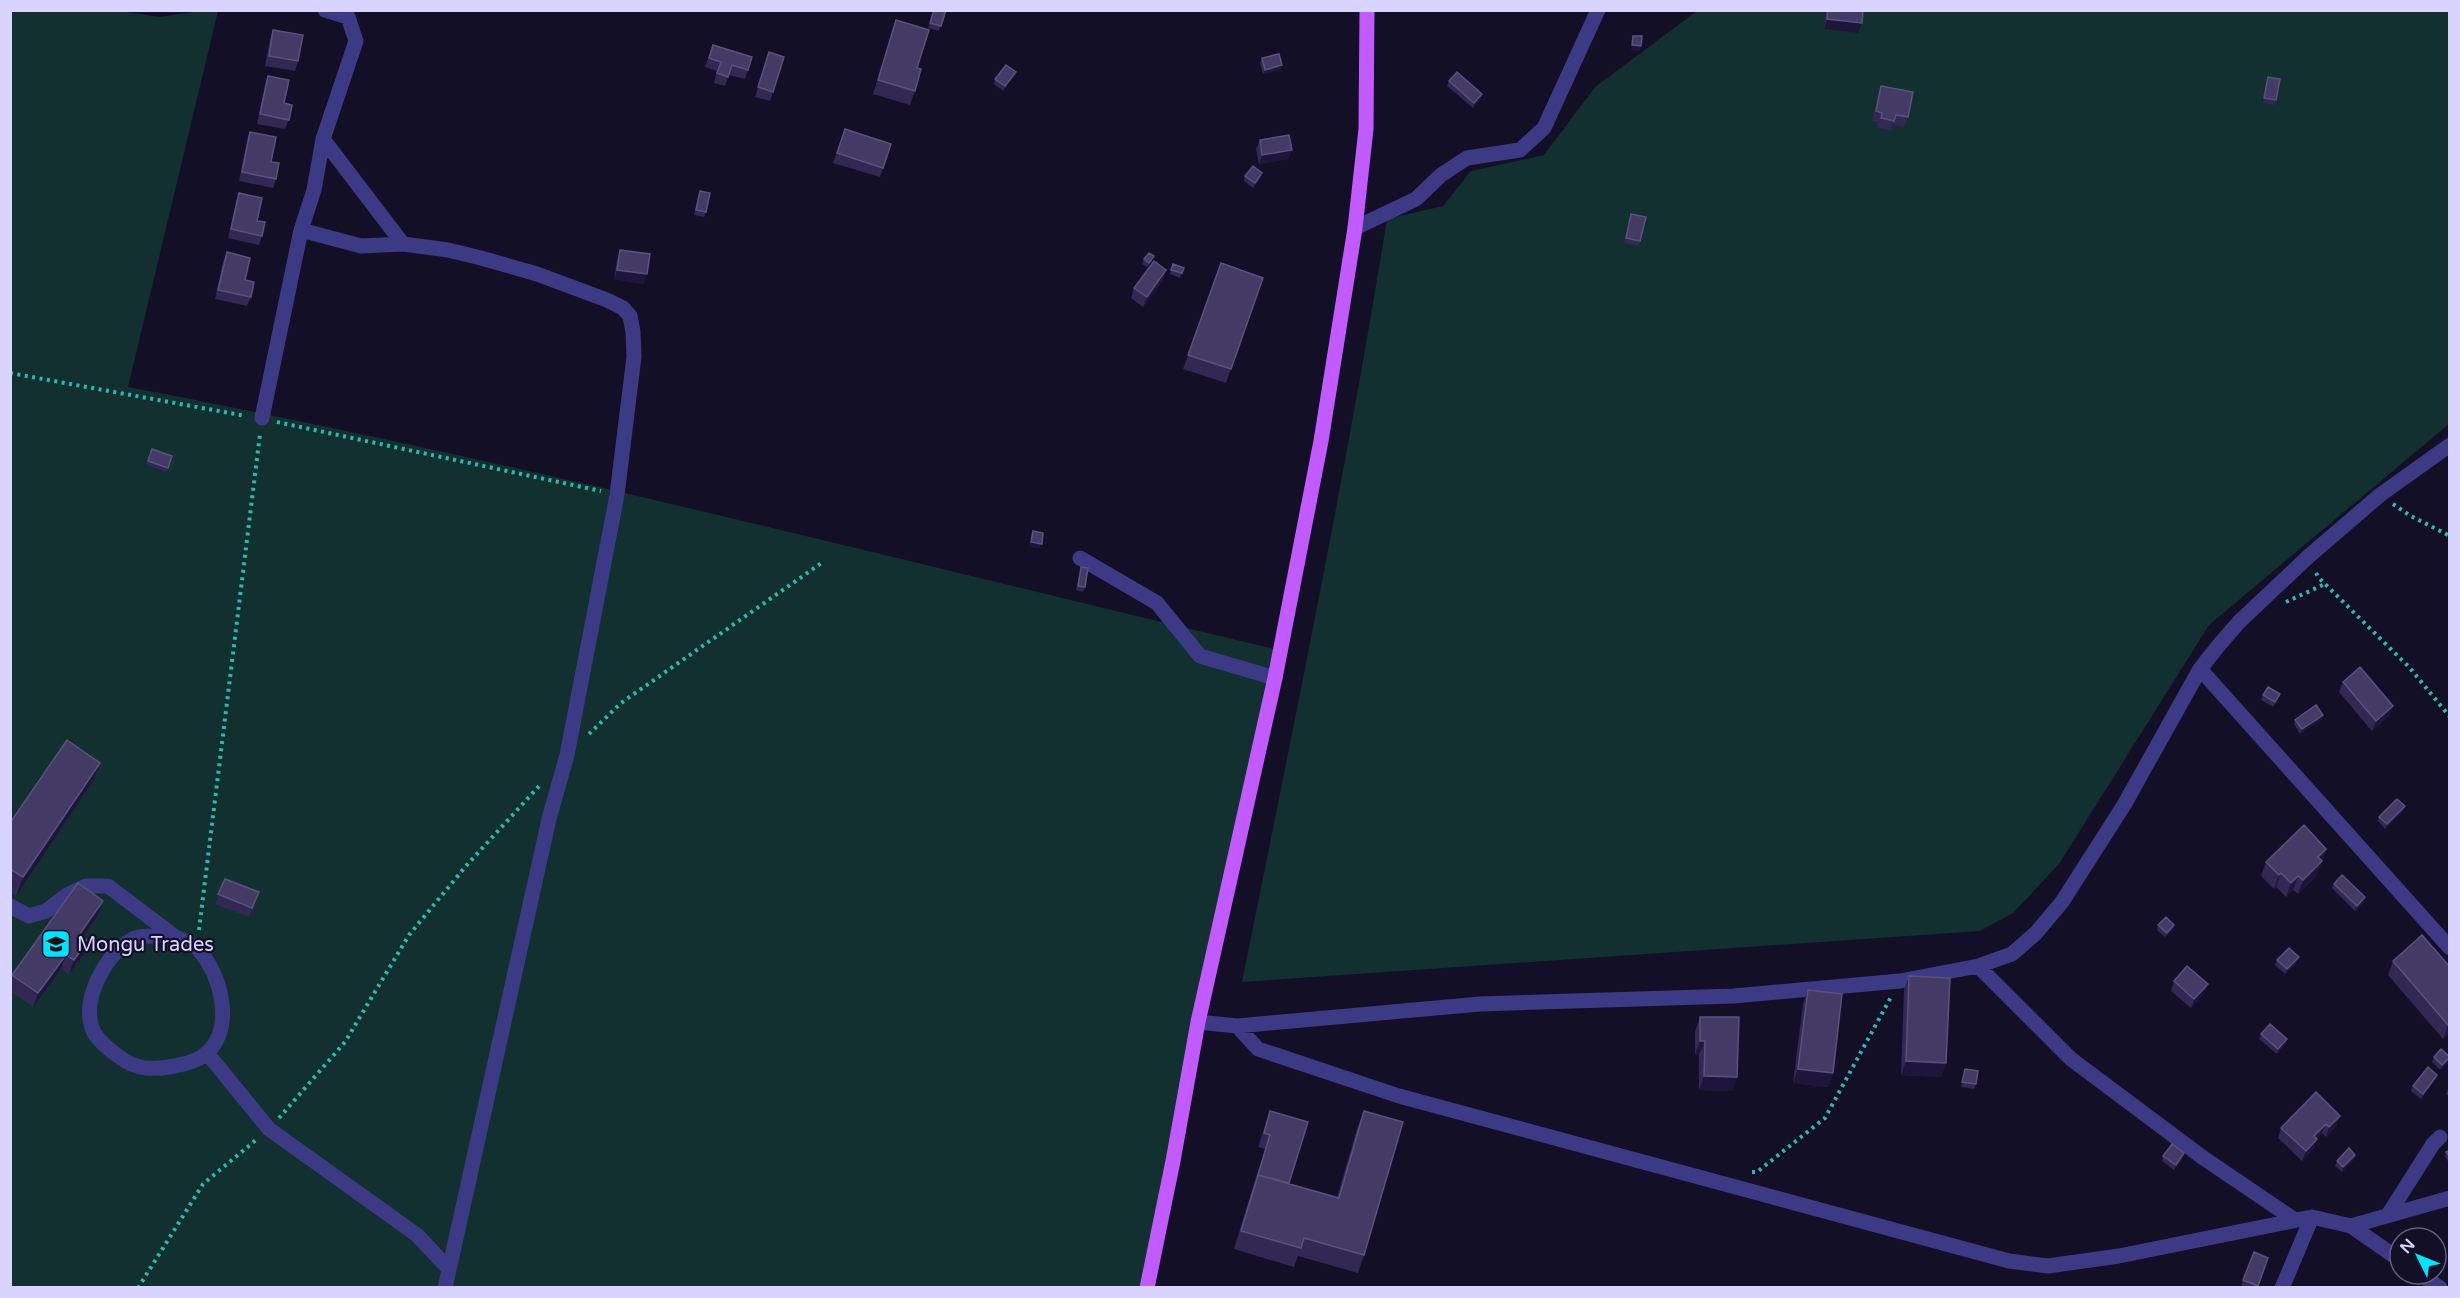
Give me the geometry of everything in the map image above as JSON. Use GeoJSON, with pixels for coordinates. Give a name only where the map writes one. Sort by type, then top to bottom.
{"type":"FeatureCollection","features":[{"type":"Feature","properties":{"kind":"main road"},"geometry":{"type":"LineString","coordinates":[[1146,1287],[1173,1161],[1198,1022],[1275,678],[1321,441],[1355,228],[1366,129],[1367,10]]}},
{"type":"Feature","properties":{"kind":"street"},"geometry":{"type":"LineString","coordinates":[[262,418],[301,230],[314,190],[323,139],[356,41],[348,17],[325,10]]}},
{"type":"Feature","properties":{"kind":"street"},"geometry":{"type":"LineString","coordinates":[[1355,228],[1416,199],[1425,193],[1441,175],[1467,158],[1520,150],[1533,140],[1544,128],[1598,10]]}},
{"type":"Feature","properties":{"kind":"street"},"geometry":{"type":"LineString","coordinates":[[323,139],[403,244]]}},
{"type":"Feature","properties":{"kind":"street"},"geometry":{"type":"LineString","coordinates":[[301,230],[361,246],[403,244],[448,250],[537,274],[623,308],[630,316],[633,332],[633,357],[617,495],[567,755],[549,819],[445,1287]]}},
{"type":"Feature","properties":{"kind":"street"},"geometry":{"type":"LineString","coordinates":[[1198,1022],[1237,1026],[1480,1004],[1734,996],[1900,981],[1978,966],[2012,954],[2036,933],[2062,902],[2124,805],[2200,669],[2239,622],[2308,556],[2380,495],[2450,445]]}},
{"type":"Feature","properties":{"kind":"street"},"geometry":{"type":"LineString","coordinates":[[1080,558],[1157,603],[1200,656],[1275,678]]}},
{"type":"Feature","properties":{"kind":"street"},"geometry":{"type":"LineString","coordinates":[[2200,669],[2450,948]]}},
{"type":"Feature","properties":{"kind":"street"},"geometry":{"type":"LineString","coordinates":[[10,906],[29,916],[46,911],[67,895],[86,886],[108,886],[174,936],[197,948],[217,976],[222,993],[218,1035],[207,1053],[189,1063],[163,1067],[137,1066],[111,1051],[92,1030],[90,1002],[103,970],[119,950],[135,938],[174,936]]}},
{"type":"Feature","properties":{"kind":"street"},"geometry":{"type":"LineString","coordinates":[[1978,966],[2071,1059],[2202,1156],[2295,1220]]}},
{"type":"Feature","properties":{"kind":"street"},"geometry":{"type":"LineString","coordinates":[[1237,1026],[1257,1049],[1399,1096],[2009,1261],[2048,1266],[2119,1256],[2312,1217],[2351,1226],[2388,1252]]}},
{"type":"Feature","properties":{"kind":"street"},"geometry":{"type":"LineString","coordinates":[[207,1053],[269,1129],[417,1235],[448,1269]]}},
{"type":"Feature","properties":{"kind":"street"},"geometry":{"type":"LineString","coordinates":[[2388,1215],[2433,1144],[2440,1137]]}},
{"type":"Feature","properties":{"kind":"street"},"geometry":{"type":"LineString","coordinates":[[2351,1226],[2450,1198]]}},
{"type":"Feature","properties":{"kind":"street"},"geometry":{"type":"LineString","coordinates":[[2282,1287],[2312,1217]]}},
{"type":"Feature","properties":{"kind":"path"},"geometry":{"type":"LineString","coordinates":[[10,373],[262,418],[617,495]]}},
{"type":"Feature","properties":{"kind":"path"},"geometry":{"type":"LineString","coordinates":[[197,948],[262,418]]}},
{"type":"Feature","properties":{"kind":"path"},"geometry":{"type":"LineString","coordinates":[[2380,495],[2409,515],[2450,536]]}},
{"type":"Feature","properties":{"kind":"path"},"geometry":{"type":"LineString","coordinates":[[2308,556],[2319,578],[2409,667],[2450,717]]}},
{"type":"Feature","properties":{"kind":"path"},"geometry":{"type":"LineString","coordinates":[[567,755],[621,703],[823,562]]}},
{"type":"Feature","properties":{"kind":"path"},"geometry":{"type":"LineString","coordinates":[[138,1287],[203,1184],[269,1129],[345,1042],[409,935],[466,866],[544,781]]}},
{"type":"Feature","properties":{"kind":"path"},"geometry":{"type":"LineString","coordinates":[[1745,1173],[1757,1172],[1825,1118],[1900,981]]}},
{"type":"Feature","properties":{"kind":"green space"},"geometry":{"type":"Polygon","coordinates":[[[10,11],[121,11],[159,17],[200,11],[218,11],[128,387],[561,478],[1278,650],[1144,1287],[11,1287],[10,11]]]}},
{"type":"Feature","properties":{"kind":"green space"},"geometry":{"type":"Polygon","coordinates":[[[1697,11],[2449,11],[2449,424],[2209,625],[2059,864],[2013,913],[1980,931],[1242,982],[1337,506],[1387,219],[1443,206],[1471,171],[1544,155],[1595,87],[1697,11]]]}},
{"type":"Feature","properties":{"kind":"building"},"geometry":{"type":"Polygon","coordinates":[[[934,10],[946,10],[941,26],[930,23],[934,10]]]}},
{"type":"Feature","properties":{"kind":"building"},"geometry":{"type":"Polygon","coordinates":[[[1828,10],[1863,10],[1862,23],[1827,19],[1828,10]]]}},
{"type":"Feature","properties":{"kind":"building"},"geometry":{"type":"Polygon","coordinates":[[[896,20],[929,30],[917,68],[921,69],[915,91],[878,80],[896,20]]]}},
{"type":"Feature","properties":{"kind":"building"},"geometry":{"type":"Polygon","coordinates":[[[273,30],[303,35],[298,61],[269,56],[273,30]]]}},
{"type":"Feature","properties":{"kind":"building"},"geometry":{"type":"Polygon","coordinates":[[[1633,36],[1642,36],[1641,46],[1632,45],[1633,36]]]}},
{"type":"Feature","properties":{"kind":"building"},"geometry":{"type":"Polygon","coordinates":[[[713,45],[752,57],[748,70],[732,65],[728,77],[717,73],[721,62],[709,58],[713,45]]]}},
{"type":"Feature","properties":{"kind":"building"},"geometry":{"type":"Polygon","coordinates":[[[769,52],[784,57],[773,92],[758,87],[769,52]]]}},
{"type":"Feature","properties":{"kind":"building"},"geometry":{"type":"Polygon","coordinates":[[[1279,54],[1282,65],[1265,70],[1262,58],[1279,54]]]}},
{"type":"Feature","properties":{"kind":"building"},"geometry":{"type":"Polygon","coordinates":[[[1006,65],[1016,72],[1005,86],[995,79],[1006,65]]]}},
{"type":"Feature","properties":{"kind":"building"},"geometry":{"type":"Polygon","coordinates":[[[1457,72],[1482,94],[1474,103],[1449,81],[1457,72]]]}},
{"type":"Feature","properties":{"kind":"building"},"geometry":{"type":"Polygon","coordinates":[[[268,76],[289,80],[284,103],[292,105],[289,120],[260,114],[268,76]]]}},
{"type":"Feature","properties":{"kind":"building"},"geometry":{"type":"Polygon","coordinates":[[[2268,77],[2280,79],[2276,100],[2264,98],[2268,77]]]}},
{"type":"Feature","properties":{"kind":"building"},"geometry":{"type":"Polygon","coordinates":[[[1881,86],[1913,92],[1908,117],[1896,115],[1894,121],[1881,118],[1882,113],[1876,111],[1881,86]]]}},
{"type":"Feature","properties":{"kind":"building"},"geometry":{"type":"Polygon","coordinates":[[[845,129],[891,144],[883,168],[837,153],[845,129]]]}},
{"type":"Feature","properties":{"kind":"building"},"geometry":{"type":"Polygon","coordinates":[[[250,132],[276,137],[271,162],[279,163],[276,179],[242,172],[250,132]]]}},
{"type":"Feature","properties":{"kind":"building"},"geometry":{"type":"Polygon","coordinates":[[[1289,135],[1292,150],[1262,155],[1260,140],[1289,135]]]}},
{"type":"Feature","properties":{"kind":"building"},"geometry":{"type":"Polygon","coordinates":[[[1253,166],[1262,173],[1255,183],[1245,176],[1253,166]]]}},
{"type":"Feature","properties":{"kind":"building"},"geometry":{"type":"Polygon","coordinates":[[[700,191],[710,193],[706,212],[696,210],[700,191]]]}},
{"type":"Feature","properties":{"kind":"building"},"geometry":{"type":"Polygon","coordinates":[[[239,193],[262,198],[257,221],[265,222],[262,236],[231,229],[239,193]]]}},
{"type":"Feature","properties":{"kind":"building"},"geometry":{"type":"Polygon","coordinates":[[[1631,214],[1646,217],[1640,241],[1626,238],[1631,214]]]}},
{"type":"Feature","properties":{"kind":"building"},"geometry":{"type":"Polygon","coordinates":[[[620,250],[650,254],[647,274],[617,270],[620,250]]]}},
{"type":"Feature","properties":{"kind":"building"},"geometry":{"type":"Polygon","coordinates":[[[227,252],[250,258],[245,280],[254,282],[251,297],[218,290],[227,252]]]}},
{"type":"Feature","properties":{"kind":"building"},"geometry":{"type":"Polygon","coordinates":[[[1149,253],[1154,256],[1149,263],[1144,259],[1149,253]]]}},
{"type":"Feature","properties":{"kind":"building"},"geometry":{"type":"Polygon","coordinates":[[[1154,261],[1166,270],[1147,297],[1134,288],[1154,261]]]}},
{"type":"Feature","properties":{"kind":"building"},"geometry":{"type":"Polygon","coordinates":[[[1221,263],[1263,278],[1231,369],[1188,355],[1221,263]]]}},
{"type":"Feature","properties":{"kind":"building"},"geometry":{"type":"Polygon","coordinates":[[[1173,264],[1184,268],[1182,273],[1171,270],[1173,264]]]}},
{"type":"Feature","properties":{"kind":"building"},"geometry":{"type":"Polygon","coordinates":[[[152,449],[172,456],[168,468],[148,461],[152,449]]]}},
{"type":"Feature","properties":{"kind":"building"},"geometry":{"type":"Polygon","coordinates":[[[1033,531],[1043,533],[1042,544],[1031,542],[1033,531]]]}},
{"type":"Feature","properties":{"kind":"building"},"geometry":{"type":"Polygon","coordinates":[[[1081,567],[1088,568],[1085,587],[1078,586],[1081,567]]]}},
{"type":"Feature","properties":{"kind":"building"},"geometry":{"type":"Polygon","coordinates":[[[2360,667],[2393,706],[2376,721],[2343,682],[2360,667]]]}},
{"type":"Feature","properties":{"kind":"building"},"geometry":{"type":"Polygon","coordinates":[[[2268,687],[2280,694],[2275,702],[2263,695],[2268,687]]]}},
{"type":"Feature","properties":{"kind":"building"},"geometry":{"type":"Polygon","coordinates":[[[2316,705],[2323,715],[2302,729],[2295,720],[2316,705]]]}},
{"type":"Feature","properties":{"kind":"building"},"geometry":{"type":"Polygon","coordinates":[[[67,740],[100,763],[23,877],[10,869],[10,823],[67,740]]]}},
{"type":"Feature","properties":{"kind":"building"},"geometry":{"type":"Polygon","coordinates":[[[2397,799],[2405,806],[2387,824],[2379,817],[2397,799]]]}},
{"type":"Feature","properties":{"kind":"building"},"geometry":{"type":"Polygon","coordinates":[[[2304,825],[2326,849],[2318,857],[2322,861],[2303,880],[2298,876],[2291,883],[2266,862],[2304,825]]]}},
{"type":"Feature","properties":{"kind":"building"},"geometry":{"type":"Polygon","coordinates":[[[2342,875],[2365,897],[2357,906],[2334,884],[2342,875]]]}},
{"type":"Feature","properties":{"kind":"building"},"geometry":{"type":"Polygon","coordinates":[[[225,879],[259,892],[252,908],[218,894],[225,879]]]}},
{"type":"Feature","properties":{"kind":"building"},"geometry":{"type":"Polygon","coordinates":[[[78,883],[103,901],[79,935],[88,941],[74,960],[66,955],[38,993],[12,975],[78,883]]]}},
{"type":"Feature","properties":{"kind":"building"},"geometry":{"type":"Polygon","coordinates":[[[2166,917],[2174,925],[2167,933],[2158,925],[2166,917]]]}},
{"type":"Feature","properties":{"kind":"building"},"geometry":{"type":"Polygon","coordinates":[[[2422,935],[2450,967],[2450,1023],[2448,1025],[2393,961],[2422,935]]]}},
{"type":"Feature","properties":{"kind":"building"},"geometry":{"type":"Polygon","coordinates":[[[2289,948],[2299,957],[2287,969],[2277,960],[2289,948]]]}},
{"type":"Feature","properties":{"kind":"building"},"geometry":{"type":"Polygon","coordinates":[[[2187,966],[2208,984],[2194,999],[2174,981],[2187,966]]]}},
{"type":"Feature","properties":{"kind":"building"},"geometry":{"type":"Polygon","coordinates":[[[1909,976],[1950,978],[1946,1063],[1906,1061],[1909,976]]]}},
{"type":"Feature","properties":{"kind":"building"},"geometry":{"type":"Polygon","coordinates":[[[1808,990],[1842,994],[1833,1073],[1798,1069],[1808,990]]]}},
{"type":"Feature","properties":{"kind":"building"},"geometry":{"type":"Polygon","coordinates":[[[1700,1017],[1739,1017],[1737,1077],[1704,1076],[1705,1041],[1700,1041],[1700,1017]]]}},
{"type":"Feature","properties":{"kind":"building"},"geometry":{"type":"Polygon","coordinates":[[[2270,1024],[2287,1039],[2278,1049],[2261,1034],[2270,1024]]]}},
{"type":"Feature","properties":{"kind":"building"},"geometry":{"type":"Polygon","coordinates":[[[2441,1049],[2450,1057],[2442,1065],[2434,1057],[2441,1049]]]}},
{"type":"Feature","properties":{"kind":"building"},"geometry":{"type":"Polygon","coordinates":[[[2428,1067],[2437,1075],[2423,1094],[2413,1086],[2428,1067]]]}},
{"type":"Feature","properties":{"kind":"building"},"geometry":{"type":"Polygon","coordinates":[[[1965,1069],[1978,1071],[1976,1084],[1962,1082],[1965,1069]]]}},
{"type":"Feature","properties":{"kind":"building"},"geometry":{"type":"Polygon","coordinates":[[[2316,1092],[2340,1116],[2329,1127],[2326,1124],[2314,1136],[2317,1139],[2306,1151],[2281,1128],[2316,1092]]]}},
{"type":"Feature","properties":{"kind":"building"},"geometry":{"type":"Polygon","coordinates":[[[1270,1111],[1308,1122],[1289,1183],[1258,1175],[1270,1135],[1264,1133],[1270,1111]]]}},
{"type":"Feature","properties":{"kind":"building"},"geometry":{"type":"Polygon","coordinates":[[[1364,1111],[1403,1122],[1364,1255],[1304,1238],[1301,1248],[1241,1231],[1258,1175],[1339,1198],[1364,1111]]]}},
{"type":"Feature","properties":{"kind":"building"},"geometry":{"type":"Polygon","coordinates":[[[2172,1144],[2184,1153],[2176,1165],[2163,1156],[2172,1144]]]}},
{"type":"Feature","properties":{"kind":"building"},"geometry":{"type":"Polygon","coordinates":[[[2349,1148],[2355,1155],[2343,1167],[2337,1161],[2349,1148]]]}},
{"type":"Feature","properties":{"kind":"building"},"geometry":{"type":"Polygon","coordinates":[[[2254,1252],[2268,1258],[2258,1286],[2243,1280],[2254,1252]]]}},
{"type":"Feature","properties":{"kind":"place","name":"Mongu Trades"},"geometry":{"type":"Point","coordinates":[56,944]}}]}
